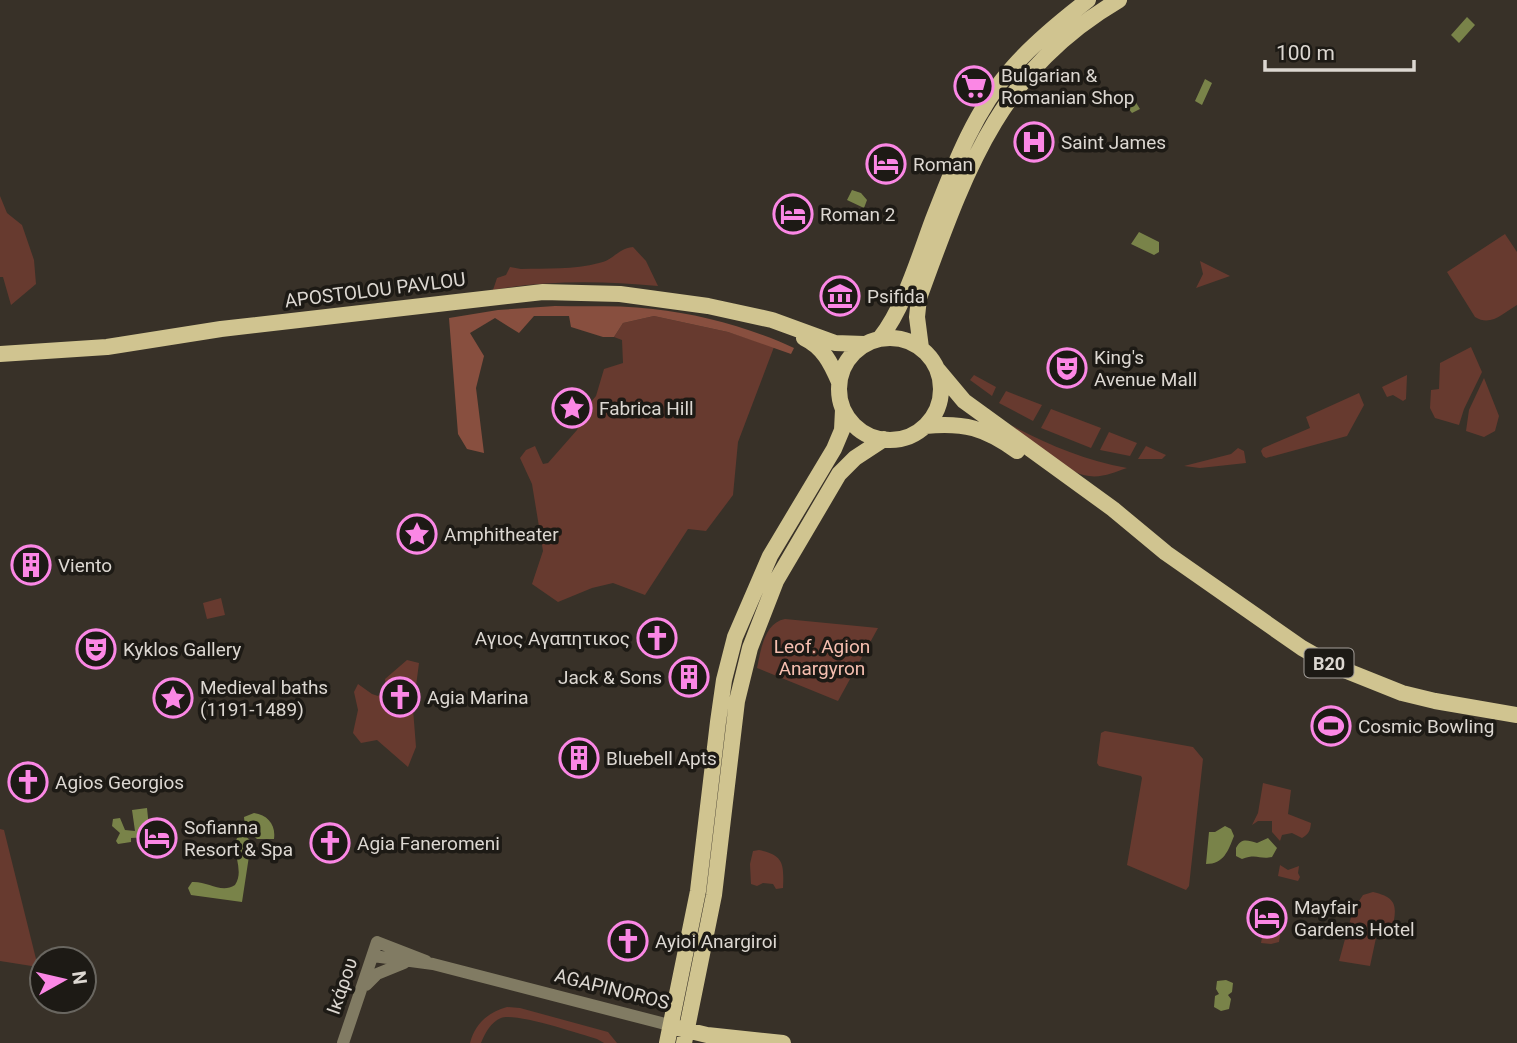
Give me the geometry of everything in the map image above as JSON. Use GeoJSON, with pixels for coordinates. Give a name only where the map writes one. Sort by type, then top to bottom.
{"type":"FeatureCollection","features":[{"type":"Feature","properties":{"kind":"main road"},"geometry":{"type":"LineString","coordinates":[[880,338],[902,298],[961,150],[988,103],[1019,61],[1088,0]]}},
{"type":"Feature","properties":{"kind":"main road"},"geometry":{"type":"LineString","coordinates":[[921,348],[917,317],[919,298],[965,174],[988,131],[1008,99],[1049,53],[1082,24],[1119,0]]}},
{"type":"Feature","properties":{"kind":"main road","name":"APOSTOLOU PAVLOU"},"geometry":{"type":"LineString","coordinates":[[0,354],[107,347],[220,329],[543,292],[588,292],[662,299],[772,320],[835,343],[863,345]]}},
{"type":"Feature","properties":{"kind":"main road","name":"APOSTOLOU PAVLOU"},"geometry":{"type":"LineString","coordinates":[[755,316],[764,324],[813,343],[831,363],[839,382]]}},
{"type":"Feature","properties":{"kind":"main road"},"geometry":{"type":"LineString","coordinates":[[884,439],[860,430],[844,410],[839,397],[839,382],[848,359],[863,345],[880,338],[901,339],[921,348]]}},
{"type":"Feature","properties":{"kind":"main road","name":"B20"},"geometry":{"type":"LineString","coordinates":[[921,348],[964,401],[1113,509],[1155,544],[1256,618],[1332,665],[1421,698],[1517,715]]}},
{"type":"Feature","properties":{"kind":"main road"},"geometry":{"type":"LineString","coordinates":[[925,426],[935,413],[940,397],[938,370]]}},
{"type":"Feature","properties":{"kind":"main road"},"geometry":{"type":"LineString","coordinates":[[681,1033],[724,680],[735,637],[770,556],[834,449],[842,430],[844,410]]}},
{"type":"Feature","properties":{"kind":"main road","name":"B20"},"geometry":{"type":"LineString","coordinates":[[884,439],[902,438],[925,426],[972,426],[989,433],[1127,531],[1155,544]]}},
{"type":"Feature","properties":{"kind":"main road"},"geometry":{"type":"LineString","coordinates":[[667,1043],[681,1033],[714,895],[737,701],[750,648],[776,581],[839,474],[855,458],[884,439]]}},
{"type":"Feature","properties":{"kind":"main road","name":"AGAPINOROS"},"geometry":{"type":"LineString","coordinates":[[681,1033],[783,1043]]}},
{"type":"Feature","properties":{"kind":"street","name":"AGAPINOROS"},"geometry":{"type":"LineString","coordinates":[[377,942],[433,964]]}},
{"type":"Feature","properties":{"kind":"street","name":"Ικάρου"},"geometry":{"type":"LineString","coordinates":[[343,1043],[377,942]]}},
{"type":"Feature","properties":{"kind":"street","name":"AGAPINOROS"},"geometry":{"type":"LineString","coordinates":[[373,956],[433,964],[681,1033]]}},
{"type":"Feature","properties":{"kind":"street"},"geometry":{"type":"LineString","coordinates":[[362,990],[377,974],[408,962]]}},
{"type":"Feature","properties":{"kind":"green space"},"geometry":{"type":"Polygon","coordinates":[[[0,196],[7,213],[22,225],[34,260],[36,284],[11,305],[3,277],[0,277],[0,196]]]}},
{"type":"Feature","properties":{"kind":"green space"},"geometry":{"type":"Polygon","coordinates":[[[1505,234],[1517,252],[1517,305],[1497,318],[1481,320],[1475,317],[1447,272],[1505,234]]]}},
{"type":"Feature","properties":{"kind":"green space"},"geometry":{"type":"Polygon","coordinates":[[[633,247],[646,261],[658,286],[575,282],[493,290],[497,278],[506,275],[510,267],[550,269],[589,265],[604,262],[633,247]]]}},
{"type":"Feature","properties":{"kind":"green space"},"geometry":{"type":"Polygon","coordinates":[[[1200,261],[1230,276],[1196,288],[1203,274],[1200,261]]]}},
{"type":"Feature","properties":{"kind":"green space","name":"Fabrica Hill"},"geometry":{"type":"Polygon","coordinates":[[[654,316],[728,332],[774,347],[738,442],[733,495],[706,531],[688,529],[645,595],[613,583],[592,588],[558,602],[532,584],[543,551],[532,484],[520,458],[526,450],[535,446],[543,464],[548,463],[577,430],[585,409],[596,396],[604,369],[623,363],[622,340],[614,337],[623,323],[654,316]]]}},
{"type":"Feature","properties":{"kind":"green space"},"geometry":{"type":"Polygon","coordinates":[[[1471,347],[1482,372],[1459,425],[1435,418],[1430,408],[1431,390],[1439,389],[1440,363],[1471,347]]]}},
{"type":"Feature","properties":{"kind":"green space"},"geometry":{"type":"Polygon","coordinates":[[[974,375],[996,387],[992,396],[970,380],[974,375]]]}},
{"type":"Feature","properties":{"kind":"green space"},"geometry":{"type":"Polygon","coordinates":[[[1407,375],[1406,399],[1403,401],[1393,395],[1387,397],[1382,387],[1407,375]]]}},
{"type":"Feature","properties":{"kind":"green space"},"geometry":{"type":"Polygon","coordinates":[[[1484,378],[1499,416],[1495,431],[1484,437],[1466,431],[1469,410],[1484,378]]]}},
{"type":"Feature","properties":{"kind":"green space"},"geometry":{"type":"Polygon","coordinates":[[[1006,391],[1042,405],[1033,421],[999,403],[1006,391]]]}},
{"type":"Feature","properties":{"kind":"green space"},"geometry":{"type":"Polygon","coordinates":[[[1359,393],[1364,405],[1347,436],[1266,458],[1263,456],[1263,448],[1310,428],[1306,417],[1359,393]]]}},
{"type":"Feature","properties":{"kind":"green space"},"geometry":{"type":"Polygon","coordinates":[[[1051,409],[1101,428],[1091,448],[1041,428],[1051,409]]]}},
{"type":"Feature","properties":{"kind":"green space"},"geometry":{"type":"Polygon","coordinates":[[[1011,425],[1067,451],[1127,468],[1099,476],[1079,474],[1011,425]]]}},
{"type":"Feature","properties":{"kind":"green space"},"geometry":{"type":"Polygon","coordinates":[[[1109,432],[1137,443],[1130,456],[1100,450],[1109,432]]]}},
{"type":"Feature","properties":{"kind":"green space"},"geometry":{"type":"Polygon","coordinates":[[[1146,446],[1166,455],[1162,459],[1138,459],[1146,446]]]}},
{"type":"Feature","properties":{"kind":"green space"},"geometry":{"type":"Polygon","coordinates":[[[1238,448],[1244,451],[1246,463],[1200,468],[1184,466],[1231,454],[1238,448]]]}},
{"type":"Feature","properties":{"kind":"green space"},"geometry":{"type":"Polygon","coordinates":[[[221,598],[225,615],[207,619],[203,603],[221,598]]]}},
{"type":"Feature","properties":{"kind":"green space","name":"Leof. Agion Anargyron"},"geometry":{"type":"Polygon","coordinates":[[[785,619],[878,628],[838,701],[757,668],[768,632],[772,626],[785,619]]]}},
{"type":"Feature","properties":{"kind":"green space"},"geometry":{"type":"Polygon","coordinates":[[[407,660],[419,663],[413,709],[416,747],[408,767],[377,740],[361,743],[353,733],[358,710],[354,692],[358,684],[378,696],[386,688],[385,679],[407,660]]]}},
{"type":"Feature","properties":{"kind":"green space"},"geometry":{"type":"Polygon","coordinates":[[[1105,731],[1193,747],[1203,759],[1189,886],[1186,890],[1127,865],[1142,778],[1099,766],[1097,763],[1101,733],[1105,731]]]}},
{"type":"Feature","properties":{"kind":"green space"},"geometry":{"type":"Polygon","coordinates":[[[1263,783],[1291,790],[1288,814],[1311,823],[1306,835],[1302,838],[1292,833],[1282,835],[1280,841],[1272,832],[1272,821],[1258,821],[1252,825],[1258,813],[1263,783]]]}},
{"type":"Feature","properties":{"kind":"green space"},"geometry":{"type":"Polygon","coordinates":[[[0,829],[4,830],[33,945],[28,945],[28,965],[0,961],[0,829]]]}},
{"type":"Feature","properties":{"kind":"green space"},"geometry":{"type":"Polygon","coordinates":[[[759,850],[773,855],[781,862],[783,888],[776,889],[773,884],[751,884],[750,864],[753,851],[759,850]]]}},
{"type":"Feature","properties":{"kind":"green space"},"geometry":{"type":"Polygon","coordinates":[[[1280,865],[1288,870],[1299,866],[1298,881],[1278,876],[1280,865]]]}},
{"type":"Feature","properties":{"kind":"green space"},"geometry":{"type":"Polygon","coordinates":[[[1373,892],[1382,894],[1394,905],[1392,931],[1376,938],[1370,966],[1339,961],[1353,910],[1363,895],[1373,892]]]}},
{"type":"Feature","properties":{"kind":"green space"},"geometry":{"type":"Polygon","coordinates":[[[1265,920],[1282,923],[1279,942],[1261,943],[1265,920]]]}},
{"type":"Feature","properties":{"kind":"green space"},"geometry":{"type":"Polygon","coordinates":[[[507,1007],[520,1008],[608,1032],[617,1043],[604,1043],[548,1024],[508,1017],[494,1022],[481,1043],[470,1043],[483,1020],[507,1007]]]}},
{"type":"Feature","properties":{"kind":"shaded area"},"geometry":{"type":"Polygon","coordinates":[[[1467,17],[1475,25],[1459,43],[1451,35],[1467,17]]]}},
{"type":"Feature","properties":{"kind":"shaded area"},"geometry":{"type":"Polygon","coordinates":[[[1205,79],[1212,83],[1202,105],[1195,101],[1205,79]]]}},
{"type":"Feature","properties":{"kind":"shaded area"},"geometry":{"type":"Polygon","coordinates":[[[1123,93],[1135,101],[1140,109],[1132,113],[1114,101],[1118,94],[1123,93]]]}},
{"type":"Feature","properties":{"kind":"shaded area"},"geometry":{"type":"Polygon","coordinates":[[[852,190],[861,193],[867,200],[864,208],[847,200],[852,190]]]}},
{"type":"Feature","properties":{"kind":"shaded area"},"geometry":{"type":"Polygon","coordinates":[[[1139,232],[1159,242],[1159,252],[1154,255],[1131,244],[1139,232]]]}},
{"type":"Feature","properties":{"kind":"shaded area"},"geometry":{"type":"Polygon","coordinates":[[[555,306],[629,307],[689,314],[743,328],[794,348],[791,354],[728,332],[654,316],[623,323],[614,337],[603,337],[571,327],[569,316],[534,316],[519,333],[495,318],[470,333],[484,356],[476,388],[484,453],[467,449],[458,434],[449,318],[498,310],[555,306]]]}},
{"type":"Feature","properties":{"kind":"shaded area"},"geometry":{"type":"Polygon","coordinates":[[[147,808],[150,837],[131,838],[131,842],[118,844],[116,841],[120,833],[112,826],[113,819],[120,818],[125,830],[135,831],[132,810],[147,808]]]}},
{"type":"Feature","properties":{"kind":"shaded area"},"geometry":{"type":"Polygon","coordinates":[[[254,813],[270,822],[274,829],[274,839],[257,839],[245,828],[244,817],[254,813]]]}},
{"type":"Feature","properties":{"kind":"shaded area"},"geometry":{"type":"Polygon","coordinates":[[[1225,826],[1231,829],[1234,836],[1230,847],[1217,862],[1206,864],[1209,832],[1215,832],[1225,826]]]}},
{"type":"Feature","properties":{"kind":"shaded area"},"geometry":{"type":"Polygon","coordinates":[[[244,835],[251,843],[242,902],[191,895],[188,888],[192,882],[219,888],[235,885],[239,873],[237,838],[244,835]]]}},
{"type":"Feature","properties":{"kind":"shaded area"},"geometry":{"type":"Polygon","coordinates":[[[1268,838],[1277,848],[1272,857],[1242,859],[1236,856],[1236,848],[1241,842],[1257,843],[1268,838]]]}},
{"type":"Feature","properties":{"kind":"shaded area"},"geometry":{"type":"Polygon","coordinates":[[[1226,980],[1233,983],[1232,992],[1228,995],[1231,999],[1229,1009],[1221,1011],[1214,1007],[1215,996],[1219,994],[1216,989],[1217,981],[1226,980]]]}},
{"type":"Feature","properties":{"kind":"place","name":"Bulgarian & Romanian Shop"},"geometry":{"type":"Point","coordinates":[974,86]}},
{"type":"Feature","properties":{"kind":"place","name":"Saint James"},"geometry":{"type":"Point","coordinates":[1034,142]}},
{"type":"Feature","properties":{"kind":"place","name":"Roman"},"geometry":{"type":"Point","coordinates":[886,164]}},
{"type":"Feature","properties":{"kind":"place","name":"Roman 2"},"geometry":{"type":"Point","coordinates":[793,214]}},
{"type":"Feature","properties":{"kind":"place","name":"Psifida"},"geometry":{"type":"Point","coordinates":[840,296]}},
{"type":"Feature","properties":{"kind":"place","name":"King's Avenue Mall"},"geometry":{"type":"Point","coordinates":[1067,368]}},
{"type":"Feature","properties":{"kind":"place","name":"Fabrica Hill"},"geometry":{"type":"Point","coordinates":[572,408]}},
{"type":"Feature","properties":{"kind":"place","name":"Amphitheater"},"geometry":{"type":"Point","coordinates":[417,534]}},
{"type":"Feature","properties":{"kind":"place","name":"Viento"},"geometry":{"type":"Point","coordinates":[31,565]}},
{"type":"Feature","properties":{"kind":"place","name":"Αγιος Αγαπητικος"},"geometry":{"type":"Point","coordinates":[657,638]}},
{"type":"Feature","properties":{"kind":"place","name":"Kyklos Gallery"},"geometry":{"type":"Point","coordinates":[96,649]}},
{"type":"Feature","properties":{"kind":"place","name":"Jack & Sons"},"geometry":{"type":"Point","coordinates":[689,677]}},
{"type":"Feature","properties":{"kind":"place","name":"Agia Marina"},"geometry":{"type":"Point","coordinates":[400,697]}},
{"type":"Feature","properties":{"kind":"place","name":"Medieval baths (1191-1489)"},"geometry":{"type":"Point","coordinates":[173,698]}},
{"type":"Feature","properties":{"kind":"place","name":"Cosmic Bowling"},"geometry":{"type":"Point","coordinates":[1331,726]}},
{"type":"Feature","properties":{"kind":"place","name":"Bluebell Apts"},"geometry":{"type":"Point","coordinates":[579,758]}},
{"type":"Feature","properties":{"kind":"place","name":"Agios Georgios"},"geometry":{"type":"Point","coordinates":[28,782]}},
{"type":"Feature","properties":{"kind":"place","name":"Sofianna Resort & Spa"},"geometry":{"type":"Point","coordinates":[157,838]}},
{"type":"Feature","properties":{"kind":"place","name":"Agia Faneromeni"},"geometry":{"type":"Point","coordinates":[330,843]}},
{"type":"Feature","properties":{"kind":"place","name":"Mayfair Gardens Hotel"},"geometry":{"type":"Point","coordinates":[1267,918]}},
{"type":"Feature","properties":{"kind":"place","name":"Ayioi Anargiroi"},"geometry":{"type":"Point","coordinates":[628,941]}}]}
